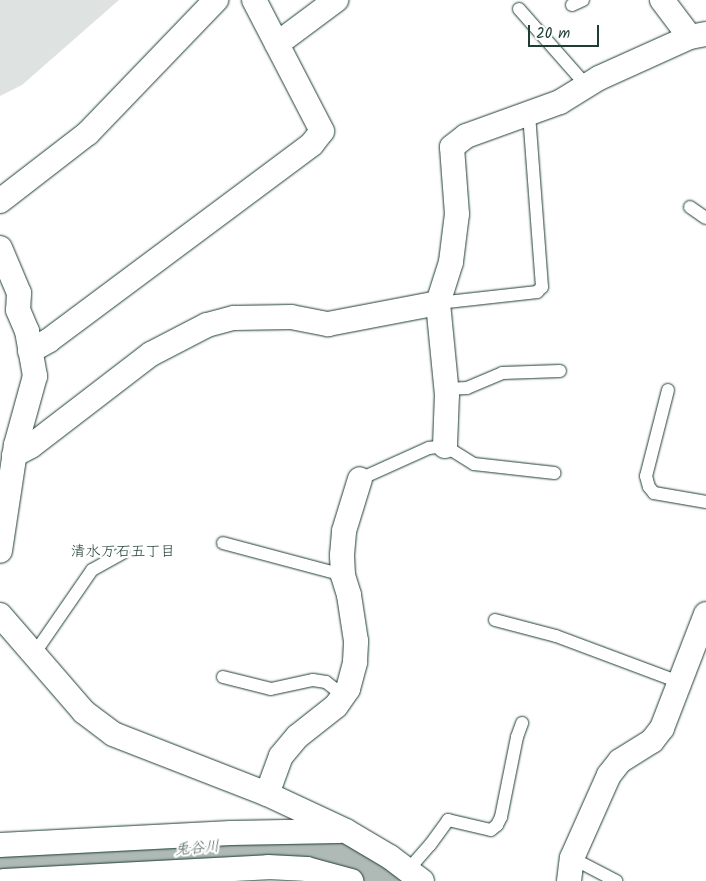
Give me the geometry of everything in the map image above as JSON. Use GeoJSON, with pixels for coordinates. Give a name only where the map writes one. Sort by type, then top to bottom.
{"type":"FeatureCollection","features":[{"type":"Feature","properties":{"kind":"street"},"geometry":{"type":"LineString","coordinates":[[0,201],[88,133],[216,0]]}},
{"type":"Feature","properties":{"kind":"street"},"geometry":{"type":"LineString","coordinates":[[30,351],[48,341],[312,144],[322,130],[254,0]]}},
{"type":"Feature","properties":{"kind":"street"},"geometry":{"type":"LineString","coordinates":[[277,44],[336,0]]}},
{"type":"Feature","properties":{"kind":"street"},"geometry":{"type":"LineString","coordinates":[[445,446],[447,389],[438,303],[450,262],[457,214],[452,147],[466,136],[529,115],[560,102],[586,85],[698,36],[662,0]]}},
{"type":"Feature","properties":{"kind":"street"},"geometry":{"type":"LineString","coordinates":[[0,248],[19,293],[9,307],[27,331],[35,376],[10,447],[0,551]]}},
{"type":"Feature","properties":{"kind":"street"},"geometry":{"type":"LineString","coordinates":[[10,447],[31,446],[151,354],[207,325],[234,318],[291,317],[328,324],[438,303]]}},
{"type":"Feature","properties":{"kind":"street"},"geometry":{"type":"LineString","coordinates":[[267,794],[281,756],[298,736],[336,706],[348,689],[355,662],[356,641],[349,594],[343,575],[344,531],[360,478]]}},
{"type":"Feature","properties":{"kind":"street"},"geometry":{"type":"LineString","coordinates":[[0,615],[84,712],[112,734],[267,794],[346,831],[415,875]]}},
{"type":"Feature","properties":{"kind":"street"},"geometry":{"type":"LineString","coordinates":[[569,881],[572,858],[609,776],[620,761],[652,741],[662,728],[679,682],[704,628]]}},
{"type":"Feature","properties":{"kind":"street"},"geometry":{"type":"LineString","coordinates":[[0,845],[231,833],[346,831]]}},
{"type":"Feature","properties":{"kind":"street"},"geometry":{"type":"LineString","coordinates":[[4,881],[268,867],[308,869],[350,881]]}},
{"type":"Feature","properties":{"kind":"lane"},"geometry":{"type":"LineString","coordinates":[[518,9],[586,85]]}},
{"type":"Feature","properties":{"kind":"lane"},"geometry":{"type":"LineString","coordinates":[[438,303],[537,292],[542,286],[529,115]]}},
{"type":"Feature","properties":{"kind":"lane"},"geometry":{"type":"LineString","coordinates":[[690,207],[706,218]]}},
{"type":"Feature","properties":{"kind":"lane"},"geometry":{"type":"LineString","coordinates":[[447,389],[467,388],[502,373],[560,371]]}},
{"type":"Feature","properties":{"kind":"lane"},"geometry":{"type":"LineString","coordinates":[[668,390],[646,476],[649,487],[654,493],[706,502]]}},
{"type":"Feature","properties":{"kind":"lane"},"geometry":{"type":"LineString","coordinates":[[360,478],[429,448],[445,446],[474,464],[554,472]]}},
{"type":"Feature","properties":{"kind":"lane"},"geometry":{"type":"LineString","coordinates":[[223,543],[343,575]]}},
{"type":"Feature","properties":{"kind":"lane"},"geometry":{"type":"LineString","coordinates":[[34,654],[92,570],[123,553]]}},
{"type":"Feature","properties":{"kind":"lane"},"geometry":{"type":"LineString","coordinates":[[495,620],[556,636],[679,682]]}},
{"type":"Feature","properties":{"kind":"lane"},"geometry":{"type":"LineString","coordinates":[[223,677],[271,689],[314,680],[326,682],[344,696]]}},
{"type":"Feature","properties":{"kind":"lane"},"geometry":{"type":"LineString","coordinates":[[415,875],[430,845],[448,820],[491,830],[497,825],[502,817],[517,738],[522,723]]}},
{"type":"Feature","properties":{"kind":"lane"},"geometry":{"type":"LineString","coordinates":[[572,858],[616,881]]}},
{"type":"Feature","properties":{"kind":"shaded area"},"geometry":{"type":"Polygon","coordinates":[[[0,0],[119,0],[22,85],[0,96],[0,0]]]}},
{"type":"Feature","properties":{"kind":"waterway","name":"兎谷川"},"geometry":{"type":"LineString","coordinates":[[0,863],[89,860],[224,847],[284,846],[339,856],[388,881]]}},
{"type":"Feature","properties":{"kind":"district","name":"清水万石五丁目"},"geometry":{"type":"Point","coordinates":[123,553]}}]}
